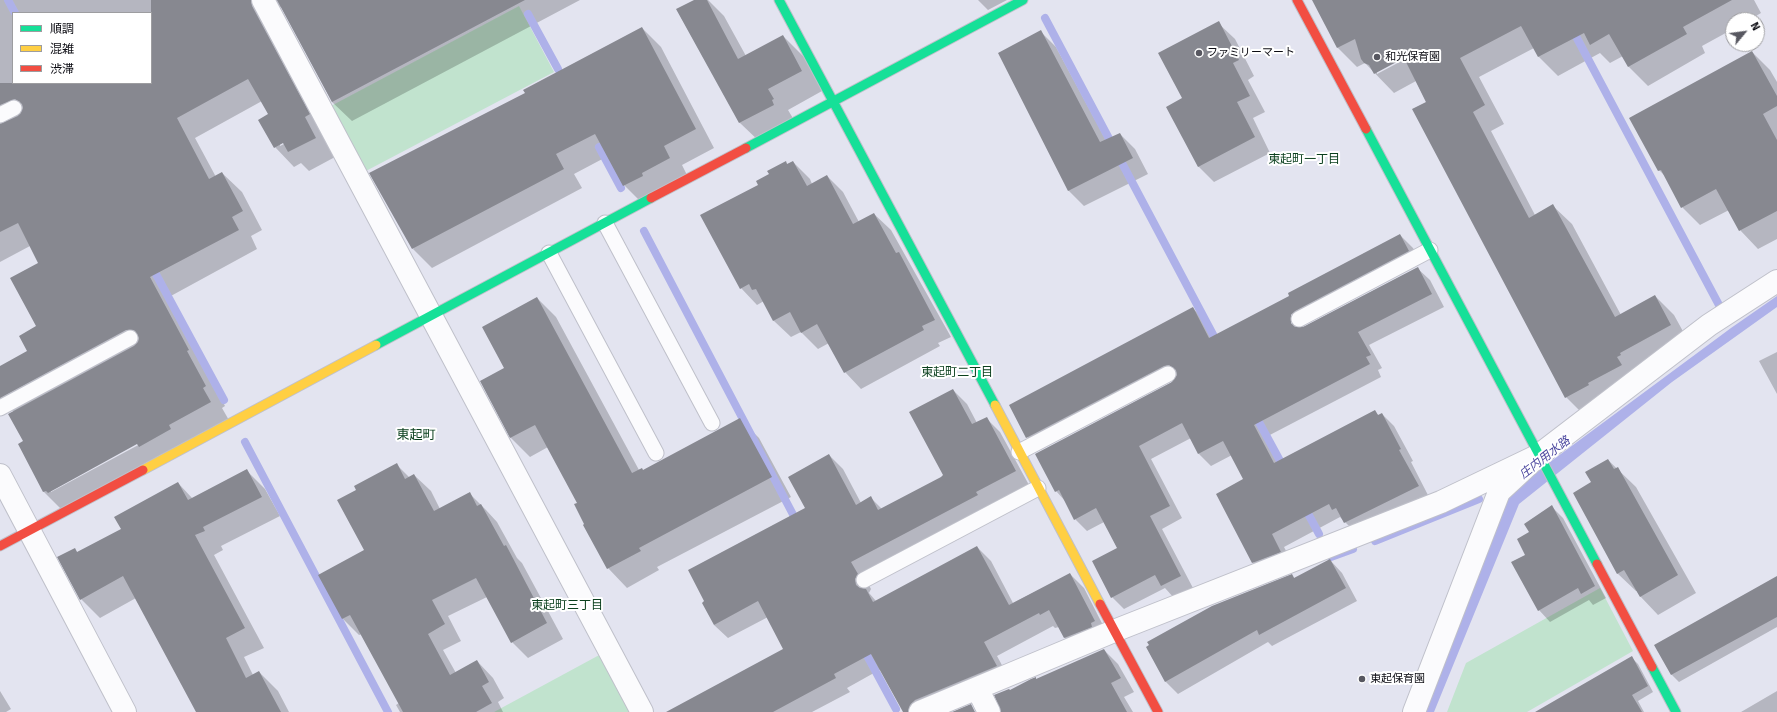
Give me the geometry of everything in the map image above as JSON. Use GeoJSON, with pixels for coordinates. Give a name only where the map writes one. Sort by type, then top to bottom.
{"type":"FeatureCollection","features":[{"type":"Feature","properties":{"kind":"street"},"geometry":{"type":"LineString","coordinates":[[263,0],[642,712]]}},
{"type":"Feature","properties":{"kind":"street"},"geometry":{"type":"LineString","coordinates":[[779,0],[1158,712]]}},
{"type":"Feature","properties":{"kind":"street"},"geometry":{"type":"LineString","coordinates":[[0,546],[1023,0]]}},
{"type":"Feature","properties":{"kind":"street"},"geometry":{"type":"LineString","coordinates":[[1297,0],[1676,712]]}},
{"type":"Feature","properties":{"kind":"street"},"geometry":{"type":"LineString","coordinates":[[1414,712],[1499,492],[1709,325],[1777,281]]}},
{"type":"Feature","properties":{"kind":"street"},"geometry":{"type":"LineString","coordinates":[[920,712],[1114,631],[1441,502],[1541,459]]}},
{"type":"Feature","properties":{"kind":"street"},"geometry":{"type":"LineString","coordinates":[[0,475],[125,712]]}},
{"type":"Feature","properties":{"kind":"street"},"geometry":{"type":"LineString","coordinates":[[977,688],[989,712]]}},
{"type":"Feature","properties":{"kind":"lane"},"geometry":{"type":"LineString","coordinates":[[0,116],[14,108]]}},
{"type":"Feature","properties":{"kind":"lane"},"geometry":{"type":"LineString","coordinates":[[605,223],[712,423]]}},
{"type":"Feature","properties":{"kind":"lane"},"geometry":{"type":"LineString","coordinates":[[1299,319],[1430,250]]}},
{"type":"Feature","properties":{"kind":"lane"},"geometry":{"type":"LineString","coordinates":[[549,253],[656,453]]}},
{"type":"Feature","properties":{"kind":"lane"},"geometry":{"type":"LineString","coordinates":[[0,408],[130,338]]}},
{"type":"Feature","properties":{"kind":"lane"},"geometry":{"type":"LineString","coordinates":[[1019,452],[1168,374]]}},
{"type":"Feature","properties":{"kind":"lane"},"geometry":{"type":"LineString","coordinates":[[864,580],[1038,488]]}},
{"type":"Feature","properties":{"kind":"green space"},"geometry":{"type":"Polygon","coordinates":[[[519,6],[554,72],[364,172],[329,107],[519,6]]]}},
{"type":"Feature","properties":{"kind":"green space"},"geometry":{"type":"Polygon","coordinates":[[[1600,588],[1633,651],[1527,712],[1447,712],[1466,663],[1600,588]]]}},
{"type":"Feature","properties":{"kind":"green space"},"geometry":{"type":"Polygon","coordinates":[[[603,653],[635,712],[494,712],[603,653]]]}},
{"type":"Feature","properties":{"kind":"water"},"geometry":{"type":"Polygon","coordinates":[[[1777,296],[1777,307],[1672,382],[1519,504],[1434,712],[1423,712],[1510,495],[1546,465],[1731,328],[1777,296]]]}},
{"type":"Feature","properties":{"kind":"building"},"geometry":{"type":"Polygon","coordinates":[[[151,0],[251,0],[252,6],[310,114],[305,117],[316,138],[288,152],[283,143],[274,148],[258,120],[268,114],[248,79],[177,118],[209,179],[222,172],[243,211],[232,217],[239,230],[150,277],[189,350],[187,351],[206,386],[203,388],[211,402],[169,425],[171,429],[139,447],[137,444],[48,493],[46,491],[43,492],[18,444],[23,441],[8,414],[134,346],[138,342],[139,338],[134,330],[126,330],[0,398],[0,366],[27,351],[19,336],[36,326],[10,278],[38,263],[18,223],[0,232],[0,124],[18,116],[23,108],[22,104],[15,99],[0,105],[0,83],[152,84],[151,0]]]}},
{"type":"Feature","properties":{"kind":"building"},"geometry":{"type":"Polygon","coordinates":[[[277,0],[525,0],[332,102],[277,0]]]}},
{"type":"Feature","properties":{"kind":"building"},"geometry":{"type":"Polygon","coordinates":[[[694,0],[707,0],[738,59],[783,35],[802,71],[768,89],[774,99],[772,100],[774,105],[739,123],[676,9],[694,0]]]}},
{"type":"Feature","properties":{"kind":"building"},"geometry":{"type":"Polygon","coordinates":[[[1312,0],[1732,0],[1683,27],[1687,34],[1628,67],[1609,34],[1590,45],[1584,33],[1538,57],[1521,26],[1460,58],[1485,105],[1473,112],[1529,218],[1553,204],[1615,317],[1655,295],[1671,325],[1620,353],[1621,355],[1617,357],[1622,365],[1588,383],[1589,385],[1565,398],[1412,109],[1426,102],[1404,58],[1374,74],[1369,65],[1364,63],[1361,59],[1355,39],[1337,48],[1312,0]]]}},
{"type":"Feature","properties":{"kind":"building"},"geometry":{"type":"Polygon","coordinates":[[[1219,21],[1239,60],[1233,63],[1250,96],[1237,102],[1255,137],[1198,167],[1166,107],[1182,98],[1158,53],[1219,21]]]}},
{"type":"Feature","properties":{"kind":"building"},"geometry":{"type":"Polygon","coordinates":[[[642,27],[696,129],[664,146],[670,158],[642,173],[643,176],[623,186],[595,134],[556,154],[564,169],[412,249],[369,173],[525,93],[523,90],[642,27]]]}},
{"type":"Feature","properties":{"kind":"building"},"geometry":{"type":"Polygon","coordinates":[[[1041,30],[1100,142],[1120,133],[1133,158],[1068,191],[998,53],[1041,30]]]}},
{"type":"Feature","properties":{"kind":"building"},"geometry":{"type":"Polygon","coordinates":[[[1753,52],[1777,96],[1777,106],[1763,114],[1777,140],[1777,211],[1739,231],[1716,189],[1681,208],[1661,170],[1658,171],[1629,118],[1753,52]]]}},
{"type":"Feature","properties":{"kind":"building"},"geometry":{"type":"Polygon","coordinates":[[[786,161],[787,164],[793,161],[807,186],[827,175],[853,224],[874,213],[896,253],[899,252],[935,320],[922,326],[924,330],[844,373],[817,324],[801,333],[790,312],[773,321],[756,289],[752,290],[749,284],[740,289],[700,215],[758,185],[756,181],[769,174],[767,171],[786,161]]]}},
{"type":"Feature","properties":{"kind":"building"},"geometry":{"type":"Polygon","coordinates":[[[1400,234],[1409,251],[1295,311],[1291,315],[1291,323],[1295,327],[1303,327],[1418,267],[1432,294],[1358,332],[1371,355],[1366,357],[1370,364],[1254,425],[1274,463],[1375,410],[1378,415],[1382,413],[1401,449],[1399,450],[1419,486],[1344,523],[1336,508],[1332,510],[1329,504],[1272,534],[1281,552],[1252,563],[1216,494],[1243,479],[1223,441],[1198,454],[1182,423],[1139,446],[1170,506],[1150,516],[1181,576],[1161,586],[1155,575],[1111,598],[1092,561],[1117,548],[1096,508],[1074,520],[1059,490],[1055,492],[1035,454],[1172,382],[1177,375],[1176,370],[1169,365],[1164,366],[1026,438],[1009,405],[1193,307],[1209,338],[1289,296],[1288,293],[1400,234]]]}},
{"type":"Feature","properties":{"kind":"building"},"geometry":{"type":"Polygon","coordinates":[[[537,297],[632,473],[642,468],[643,470],[740,418],[772,477],[639,548],[641,551],[607,569],[583,525],[584,524],[574,504],[577,503],[535,425],[510,438],[480,381],[504,368],[482,327],[537,297]]]}},
{"type":"Feature","properties":{"kind":"building"},"geometry":{"type":"Polygon","coordinates":[[[953,389],[972,424],[987,417],[1016,471],[976,492],[978,495],[851,562],[858,574],[855,579],[856,585],[860,588],[866,589],[873,602],[977,546],[1009,605],[1070,573],[1095,621],[1091,623],[1092,627],[1064,638],[1049,610],[1040,615],[1039,613],[984,642],[997,666],[915,700],[910,705],[908,712],[903,712],[871,654],[834,674],[836,678],[773,712],[666,712],[783,649],[758,601],[714,625],[702,603],[704,601],[688,570],[805,508],[788,477],[829,454],[856,505],[871,496],[878,510],[941,477],[943,475],[909,412],[953,389]]]}},
{"type":"Feature","properties":{"kind":"building"},"geometry":{"type":"Polygon","coordinates":[[[1608,459],[1614,469],[1618,467],[1678,575],[1640,597],[1624,570],[1617,574],[1573,493],[1591,482],[1585,472],[1608,459]]]}},
{"type":"Feature","properties":{"kind":"building"},"geometry":{"type":"Polygon","coordinates":[[[397,463],[405,479],[414,474],[434,511],[470,492],[477,506],[481,504],[504,546],[506,545],[547,623],[511,643],[476,578],[432,600],[445,624],[428,634],[450,675],[477,660],[489,682],[482,686],[492,703],[476,712],[403,712],[350,615],[342,619],[318,575],[364,550],[337,500],[356,490],[354,486],[397,463]]]}},
{"type":"Feature","properties":{"kind":"building"},"geometry":{"type":"Polygon","coordinates":[[[247,469],[262,497],[203,527],[205,531],[195,535],[245,628],[226,638],[246,678],[259,671],[281,712],[196,712],[123,576],[80,600],[57,557],[75,548],[77,552],[121,529],[114,517],[178,482],[188,500],[247,469]]]}},
{"type":"Feature","properties":{"kind":"building"},"geometry":{"type":"Polygon","coordinates":[[[1552,505],[1595,586],[1581,594],[1578,588],[1538,611],[1511,562],[1525,555],[1517,539],[1529,532],[1524,524],[1552,505]]]}},
{"type":"Feature","properties":{"kind":"building"},"geometry":{"type":"Polygon","coordinates":[[[1330,559],[1346,588],[1259,635],[1257,630],[1165,682],[1146,647],[1149,645],[1147,642],[1212,606],[1292,574],[1294,578],[1330,559]]]}},
{"type":"Feature","properties":{"kind":"building"},"geometry":{"type":"Polygon","coordinates":[[[1777,576],[1777,617],[1671,675],[1654,645],[1777,576]]]}},
{"type":"Feature","properties":{"kind":"building"},"geometry":{"type":"Polygon","coordinates":[[[1104,649],[1121,678],[1111,683],[1127,712],[1001,712],[994,695],[1009,689],[1010,690],[1031,679],[1036,677],[1036,679],[1104,649]]]}},
{"type":"Feature","properties":{"kind":"building"},"geometry":{"type":"Polygon","coordinates":[[[1632,656],[1648,686],[1632,695],[1642,712],[1535,712],[1632,656]]]}},
{"type":"Feature","properties":{"kind":"building"},"geometry":{"type":"Polygon","coordinates":[[[971,704],[975,712],[952,712],[971,704]]]}},
{"type":"Feature","properties":{"kind":"waterway"},"geometry":{"type":"LineString","coordinates":[[8,0],[14,12]]}},
{"type":"Feature","properties":{"kind":"waterway"},"geometry":{"type":"LineString","coordinates":[[528,14],[558,69]]}},
{"type":"Feature","properties":{"kind":"waterway"},"geometry":{"type":"LineString","coordinates":[[1045,18],[1218,344]]}},
{"type":"Feature","properties":{"kind":"waterway"},"geometry":{"type":"LineString","coordinates":[[1571,27],[1719,305]]}},
{"type":"Feature","properties":{"kind":"waterway"},"geometry":{"type":"LineString","coordinates":[[599,147],[621,188]]}},
{"type":"Feature","properties":{"kind":"waterway"},"geometry":{"type":"LineString","coordinates":[[644,231],[798,524]]}},
{"type":"Feature","properties":{"kind":"waterway"},"geometry":{"type":"LineString","coordinates":[[151,265],[224,400]]}},
{"type":"Feature","properties":{"kind":"waterway"},"geometry":{"type":"LineString","coordinates":[[1254,413],[1285,470]]}},
{"type":"Feature","properties":{"kind":"waterway"},"geometry":{"type":"LineString","coordinates":[[245,442],[388,712]]}},
{"type":"Feature","properties":{"kind":"waterway"},"geometry":{"type":"LineString","coordinates":[[1375,541],[1479,499]]}},
{"type":"Feature","properties":{"kind":"waterway"},"geometry":{"type":"LineString","coordinates":[[1304,506],[1319,534]]}},
{"type":"Feature","properties":{"kind":"waterway"},"geometry":{"type":"LineString","coordinates":[[1331,557],[1353,549]]}},
{"type":"Feature","properties":{"kind":"waterway"},"geometry":{"type":"LineString","coordinates":[[863,648],[896,709]]}},
{"type":"Feature","properties":{"kind":"traffic: fast"},"geometry":{"type":"LineString","coordinates":[[779,0],[995,405]]}},
{"type":"Feature","properties":{"kind":"traffic: fast"},"geometry":{"type":"LineString","coordinates":[[746,148],[1023,0]]}},
{"type":"Feature","properties":{"kind":"traffic: fast"},"geometry":{"type":"LineString","coordinates":[[1366,129],[1597,564]]}},
{"type":"Feature","properties":{"kind":"traffic: fast"},"geometry":{"type":"LineString","coordinates":[[376,345],[651,198]]}},
{"type":"Feature","properties":{"kind":"traffic: fast"},"geometry":{"type":"LineString","coordinates":[[1652,667],[1676,712]]}},
{"type":"Feature","properties":{"kind":"traffic: slow"},"geometry":{"type":"LineString","coordinates":[[143,470],[376,345]]}},
{"type":"Feature","properties":{"kind":"traffic: slow"},"geometry":{"type":"LineString","coordinates":[[995,405],[1100,604]]}},
{"type":"Feature","properties":{"kind":"traffic: jam"},"geometry":{"type":"LineString","coordinates":[[1297,0],[1366,129]]}},
{"type":"Feature","properties":{"kind":"traffic: jam"},"geometry":{"type":"LineString","coordinates":[[651,198],[746,148]]}},
{"type":"Feature","properties":{"kind":"traffic: jam"},"geometry":{"type":"LineString","coordinates":[[0,546],[143,470]]}},
{"type":"Feature","properties":{"kind":"traffic: jam"},"geometry":{"type":"LineString","coordinates":[[1597,564],[1652,667]]}},
{"type":"Feature","properties":{"kind":"traffic: jam"},"geometry":{"type":"LineString","coordinates":[[1100,604],[1158,712]]}},
{"type":"Feature","properties":{"kind":"place","name":"ファミリーマート"},"geometry":{"type":"Point","coordinates":[1199,53]}},
{"type":"Feature","properties":{"kind":"place","name":"和光保育園"},"geometry":{"type":"Point","coordinates":[1377,57]}},
{"type":"Feature","properties":{"kind":"place","name":"東起保育園"},"geometry":{"type":"Point","coordinates":[1362,679]}},
{"type":"Feature","properties":{"kind":"district","name":"東起町一丁目"},"geometry":{"type":"Point","coordinates":[1304,160]}},
{"type":"Feature","properties":{"kind":"district","name":"東起町二丁目"},"geometry":{"type":"Point","coordinates":[957,373]}},
{"type":"Feature","properties":{"kind":"district","name":"東起町"},"geometry":{"type":"Point","coordinates":[416,436]}},
{"type":"Feature","properties":{"kind":"district","name":"東起町三丁目"},"geometry":{"type":"Point","coordinates":[567,606]}},
{"type":"Feature","properties":{"kind":"water label","name":"庄内用水路"},"geometry":{"type":"Point","coordinates":[1545,458]}}]}
